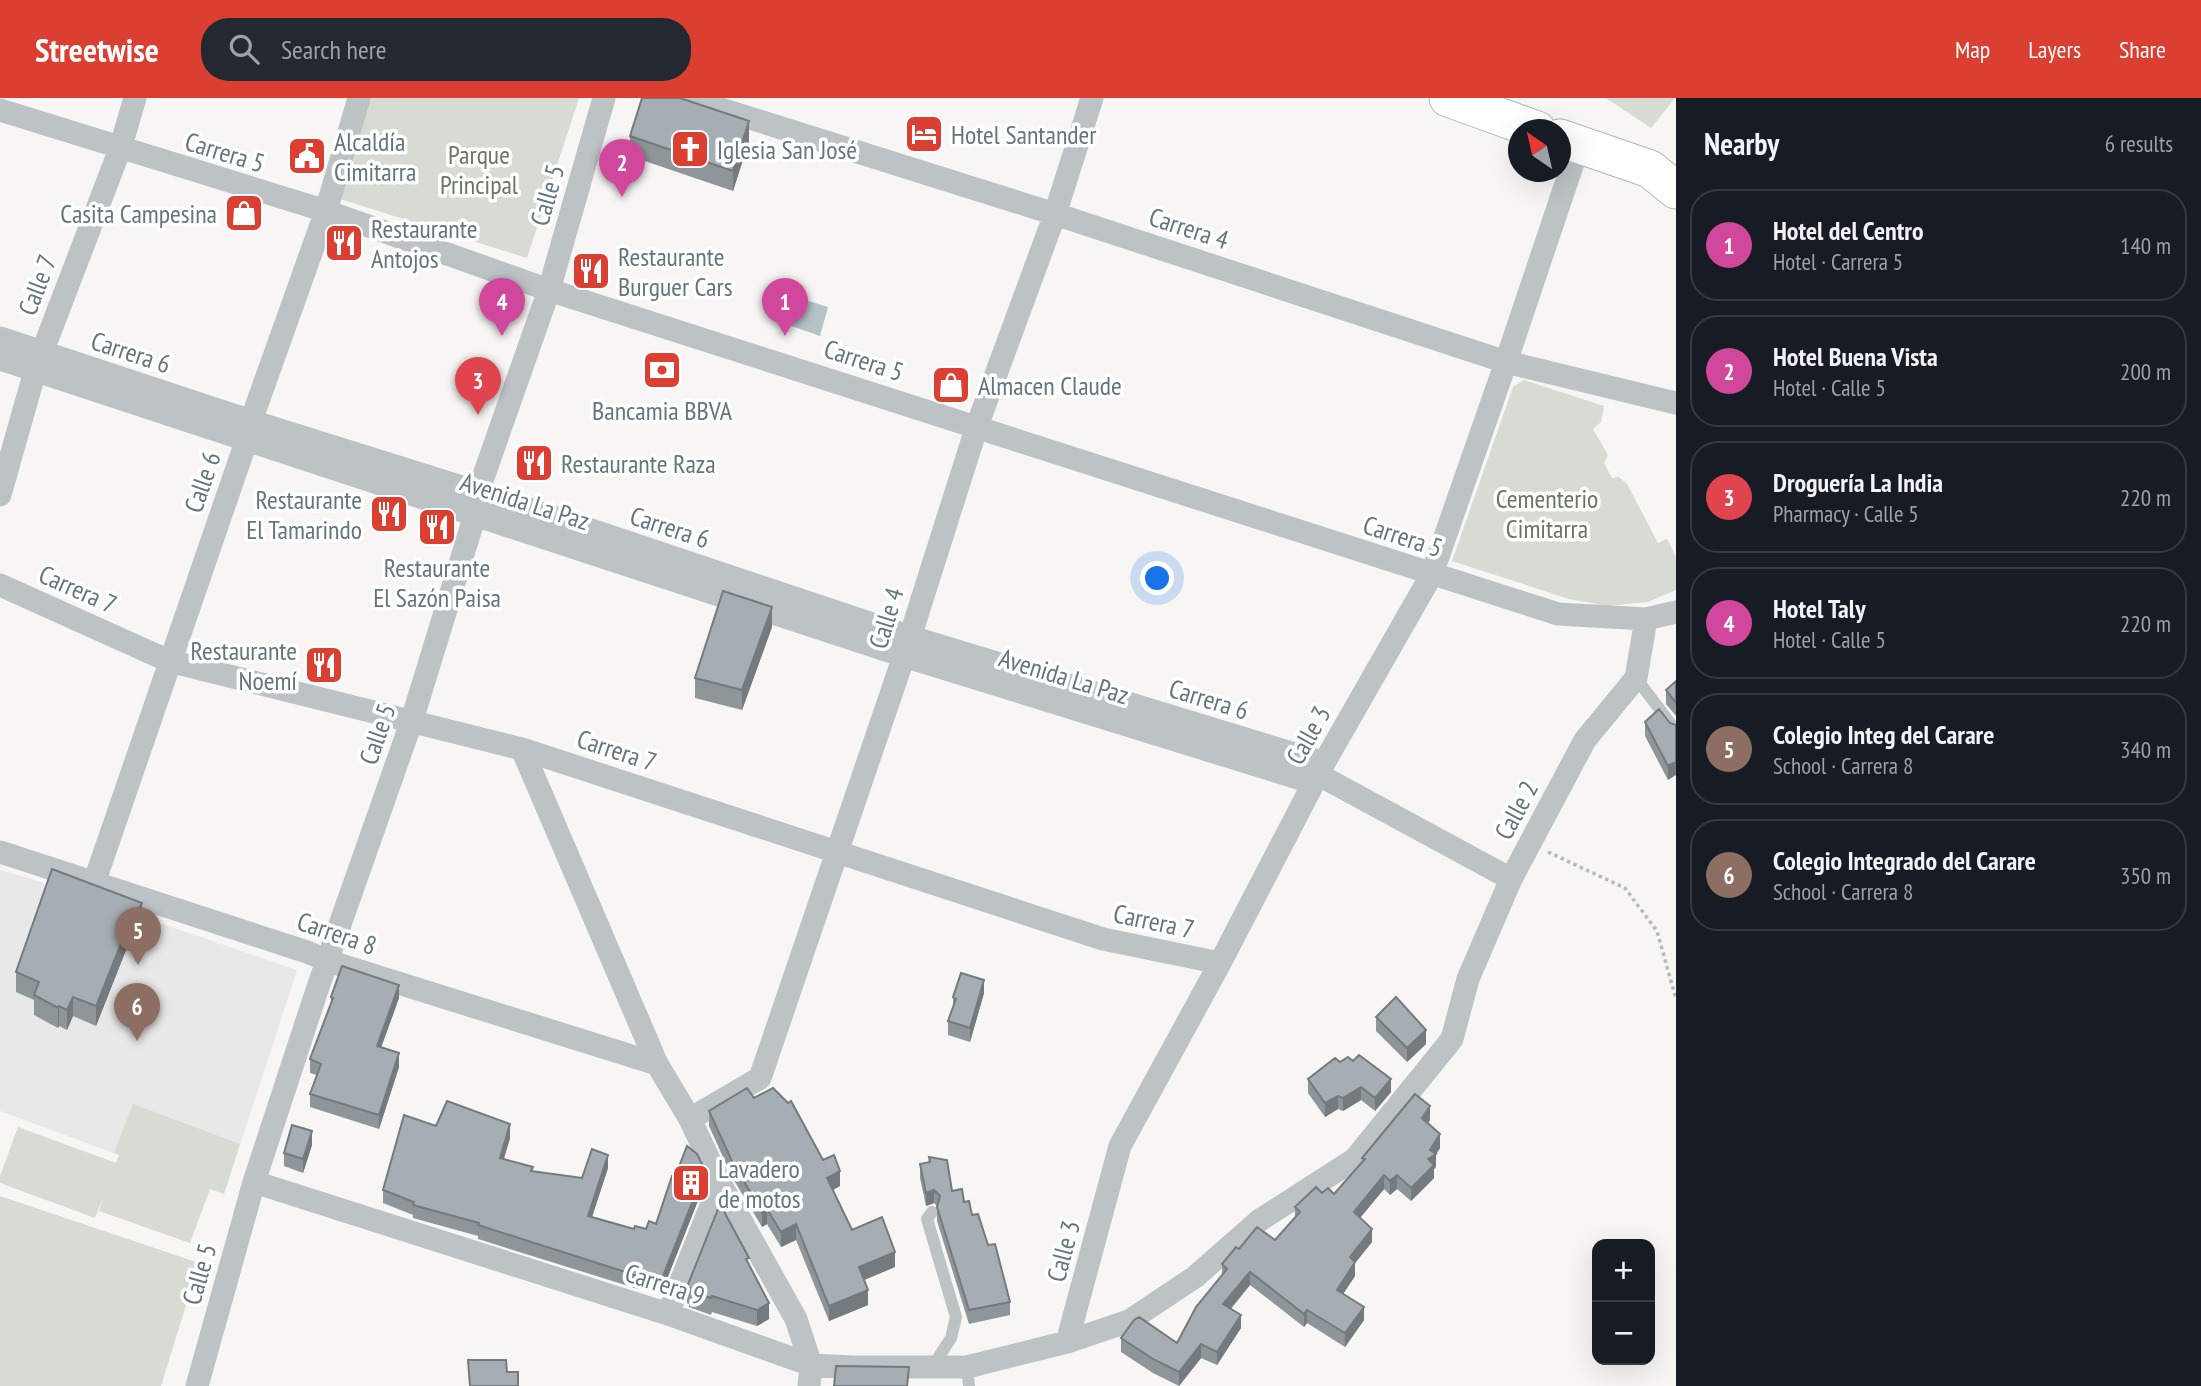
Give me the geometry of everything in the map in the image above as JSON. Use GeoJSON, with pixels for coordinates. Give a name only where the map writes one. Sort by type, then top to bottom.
{"type":"FeatureCollection","features":[{"type":"Feature","properties":{"kind":"main road"},"geometry":{"type":"LineString","coordinates":[[1459,100],[1508,119]]}},
{"type":"Feature","properties":{"kind":"main road"},"geometry":{"type":"LineString","coordinates":[[1571,141],[1663,180]]}},
{"type":"Feature","properties":{"kind":"street","name":"Calle 7"},"geometry":{"type":"LineString","coordinates":[[0,495],[38,361],[120,149],[135,98]]}},
{"type":"Feature","properties":{"kind":"street","name":"Calle 6"},"geometry":{"type":"LineString","coordinates":[[94,883],[326,211],[359,98]]}},
{"type":"Feature","properties":{"kind":"street","name":"Calle 5"},"geometry":{"type":"LineString","coordinates":[[197,1386],[254,1182],[412,720],[477,503],[549,290],[604,98]]}},
{"type":"Feature","properties":{"kind":"street","name":"Carrera 4"},"geometry":{"type":"LineString","coordinates":[[686,98],[1055,214],[1506,362],[1676,403]]}},
{"type":"Feature","properties":{"kind":"street","name":"Calle 4"},"geometry":{"type":"LineString","coordinates":[[690,1119],[760,1079],[977,426],[1055,214],[1091,98]]}},
{"type":"Feature","properties":{"kind":"street","name":"Carrera 5"},"geometry":{"type":"LineString","coordinates":[[0,110],[326,211],[549,290],[1558,614],[1646,619],[1676,612]]}},
{"type":"Feature","properties":{"kind":"street","name":"Calle 3"},"geometry":{"type":"LineString","coordinates":[[1067,1342],[1120,1146],[1319,774],[1432,575],[1506,362],[1558,182]]}},
{"type":"Feature","properties":{"kind":"street","name":"Carrera 6"},"geometry":{"type":"LineString","coordinates":[[0,338],[38,361],[906,646],[1319,774],[1511,879]]}},
{"type":"Feature","properties":{"kind":"street"},"geometry":{"type":"LineString","coordinates":[[0,359],[38,361]]}},
{"type":"Feature","properties":{"kind":"street","name":"Carrera 7"},"geometry":{"type":"LineString","coordinates":[[0,584],[169,662],[522,749],[1103,939],[1220,963]]}},
{"type":"Feature","properties":{"kind":"street","name":"Calle 2"},"geometry":{"type":"LineString","coordinates":[[1452,1040],[1468,979],[1511,879],[1585,740],[1636,678],[1646,619]]}},
{"type":"Feature","properties":{"kind":"street"},"geometry":{"type":"LineString","coordinates":[[522,749],[657,1064],[690,1119],[720,1183],[796,1319],[810,1376]]}},
{"type":"Feature","properties":{"kind":"street","name":"Carrera 8"},"geometry":{"type":"LineString","coordinates":[[0,852],[328,961],[657,1064]]}},
{"type":"Feature","properties":{"kind":"street","name":"Carrera 9"},"geometry":{"type":"LineString","coordinates":[[254,1182],[668,1314],[810,1376],[853,1367],[933,1366],[968,1377],[1129,1321],[1195,1277],[1260,1220],[1355,1159],[1452,1040]]}},
{"type":"Feature","properties":{"kind":"street"},"geometry":{"type":"LineString","coordinates":[[668,1314],[720,1183]]}},
{"type":"Feature","properties":{"kind":"lane"},"geometry":{"type":"LineString","coordinates":[[1636,678],[1676,731]]}},
{"type":"Feature","properties":{"kind":"lane"},"geometry":{"type":"LineString","coordinates":[[932,1212],[927,1219],[956,1317],[951,1338],[933,1366]]}},
{"type":"Feature","properties":{"kind":"path"},"geometry":{"type":"LineString","coordinates":[[1530,843],[1625,888],[1657,931],[1676,999]]}},
{"type":"Feature","properties":{"kind":"shaded area"},"geometry":{"type":"Polygon","coordinates":[[[783,293],[828,307],[820,336],[777,321],[783,293]]]}},
{"type":"Feature","properties":{"kind":"shaded area"},"geometry":{"type":"Polygon","coordinates":[[[0,870],[297,970],[224,1194],[0,1111],[0,870]]]}},
{"type":"Feature","properties":{"kind":"green space","name":"Parque Principal"},"geometry":{"type":"Polygon","coordinates":[[[371,98],[579,98],[527,258],[337,198],[371,98]]]}},
{"type":"Feature","properties":{"kind":"green space"},"geometry":{"type":"Polygon","coordinates":[[[1606,98],[1675,98],[1651,128],[1606,98]]]}},
{"type":"Feature","properties":{"kind":"green space","name":"Cementerio Cimitarra"},"geometry":{"type":"Polygon","coordinates":[[[1524,380],[1604,406],[1601,422],[1593,429],[1608,455],[1604,463],[1612,478],[1619,477],[1627,484],[1658,543],[1667,539],[1676,557],[1676,590],[1648,602],[1608,606],[1569,599],[1452,561],[1513,387],[1524,380]]]}},
{"type":"Feature","properties":{"kind":"green space"},"geometry":{"type":"Polygon","coordinates":[[[133,1104],[240,1144],[224,1194],[210,1189],[190,1243],[99,1211],[103,1198],[95,1218],[0,1183],[0,1176],[18,1127],[116,1163],[119,1155],[114,1153],[133,1104]]]}},
{"type":"Feature","properties":{"kind":"green space"},"geometry":{"type":"Polygon","coordinates":[[[0,1196],[199,1263],[161,1386],[0,1386],[0,1196]]]}},
{"type":"Feature","properties":{"kind":"building","name":"Iglesia San José"},"geometry":{"type":"Polygon","coordinates":[[[642,98],[680,98],[749,121],[733,171],[630,136],[642,98]]]}},
{"type":"Feature","properties":{"kind":"building"},"geometry":{"type":"Polygon","coordinates":[[[723,591],[772,607],[742,690],[695,678],[723,591]]]}},
{"type":"Feature","properties":{"kind":"building"},"geometry":{"type":"Polygon","coordinates":[[[1676,681],[1676,703],[1666,690],[1676,681]]]}},
{"type":"Feature","properties":{"kind":"building"},"geometry":{"type":"Polygon","coordinates":[[[1659,709],[1670,723],[1676,725],[1676,762],[1668,766],[1645,722],[1659,709]]]}},
{"type":"Feature","properties":{"kind":"building"},"geometry":{"type":"Polygon","coordinates":[[[52,869],[142,903],[129,931],[126,931],[96,1006],[73,997],[67,1010],[59,1006],[58,1008],[34,995],[39,982],[16,972],[52,869]]]}},
{"type":"Feature","properties":{"kind":"building"},"geometry":{"type":"Polygon","coordinates":[[[342,966],[399,985],[377,1046],[399,1053],[379,1115],[310,1094],[321,1064],[310,1059],[342,966]]]}},
{"type":"Feature","properties":{"kind":"building"},"geometry":{"type":"Polygon","coordinates":[[[961,973],[984,980],[970,1028],[948,1021],[961,973]]]}},
{"type":"Feature","properties":{"kind":"building"},"geometry":{"type":"Polygon","coordinates":[[[1396,997],[1426,1030],[1407,1048],[1376,1017],[1396,997]]]}},
{"type":"Feature","properties":{"kind":"building"},"geometry":{"type":"Polygon","coordinates":[[[1359,1055],[1391,1079],[1375,1098],[1361,1087],[1343,1098],[1338,1096],[1325,1103],[1308,1079],[1335,1058],[1340,1062],[1348,1057],[1353,1061],[1359,1055]]]}},
{"type":"Feature","properties":{"kind":"building"},"geometry":{"type":"Polygon","coordinates":[[[747,1088],[754,1098],[773,1088],[788,1103],[791,1101],[823,1160],[834,1155],[840,1171],[827,1178],[852,1230],[882,1217],[895,1252],[859,1267],[868,1290],[829,1306],[796,1224],[781,1232],[767,1209],[762,1212],[732,1161],[709,1111],[747,1088]]]}},
{"type":"Feature","properties":{"kind":"building"},"geometry":{"type":"Polygon","coordinates":[[[1415,1094],[1430,1106],[1422,1118],[1440,1134],[1430,1150],[1436,1154],[1428,1159],[1434,1165],[1411,1188],[1397,1175],[1390,1181],[1384,1175],[1354,1212],[1372,1229],[1350,1257],[1355,1262],[1337,1290],[1364,1307],[1345,1333],[1307,1310],[1304,1314],[1250,1272],[1223,1304],[1241,1315],[1217,1352],[1201,1344],[1179,1372],[1121,1338],[1139,1317],[1177,1343],[1196,1307],[1227,1269],[1222,1264],[1236,1247],[1239,1249],[1257,1227],[1275,1240],[1300,1212],[1295,1207],[1316,1187],[1322,1193],[1328,1188],[1334,1194],[1415,1094]]]}},
{"type":"Feature","properties":{"kind":"building"},"geometry":{"type":"Polygon","coordinates":[[[447,1101],[510,1124],[500,1158],[533,1167],[531,1171],[582,1178],[592,1149],[608,1155],[588,1216],[634,1229],[635,1226],[646,1229],[649,1221],[656,1224],[672,1176],[675,1177],[687,1146],[697,1154],[705,1170],[661,1281],[478,1225],[479,1223],[413,1205],[414,1202],[383,1190],[404,1115],[436,1126],[447,1101]]]}},
{"type":"Feature","properties":{"kind":"building"},"geometry":{"type":"Polygon","coordinates":[[[292,1125],[312,1131],[303,1159],[284,1153],[292,1125]]]}},
{"type":"Feature","properties":{"kind":"building"},"geometry":{"type":"Polygon","coordinates":[[[929,1157],[947,1160],[952,1191],[962,1189],[964,1202],[969,1201],[972,1215],[978,1214],[988,1245],[995,1244],[1010,1302],[969,1310],[937,1207],[940,1196],[934,1190],[926,1193],[920,1164],[930,1162],[929,1157]]]}},
{"type":"Feature","properties":{"kind":"building"},"geometry":{"type":"Polygon","coordinates":[[[720,1204],[769,1303],[757,1310],[689,1291],[690,1288],[687,1287],[720,1204]]]}},
{"type":"Feature","properties":{"kind":"building"},"geometry":{"type":"Polygon","coordinates":[[[468,1360],[506,1360],[507,1372],[518,1372],[518,1386],[470,1386],[468,1360]]]}},
{"type":"Feature","properties":{"kind":"building"},"geometry":{"type":"Polygon","coordinates":[[[836,1366],[909,1367],[907,1386],[834,1386],[836,1366]]]}},
{"type":"Feature","properties":{"kind":"place","name":"Hotel Santander"},"geometry":{"type":"Point","coordinates":[924,134]}},
{"type":"Feature","properties":{"kind":"place","name":"Iglesia San José"},"geometry":{"type":"Point","coordinates":[690,149]}},
{"type":"Feature","properties":{"kind":"place","name":"Alcaldía Cimitarra"},"geometry":{"type":"Point","coordinates":[307,156]}},
{"type":"Feature","properties":{"kind":"place","name":"Hotel Buena Vista"},"geometry":{"type":"Point","coordinates":[622,197]}},
{"type":"Feature","properties":{"kind":"place","name":"Casita Campesina"},"geometry":{"type":"Point","coordinates":[244,213]}},
{"type":"Feature","properties":{"kind":"place","name":"Restaurante Antojos"},"geometry":{"type":"Point","coordinates":[344,243]}},
{"type":"Feature","properties":{"kind":"place","name":"Restaurante Burguer Cars"},"geometry":{"type":"Point","coordinates":[591,271]}},
{"type":"Feature","properties":{"kind":"place","name":"Hotel Taly"},"geometry":{"type":"Point","coordinates":[502,336]}},
{"type":"Feature","properties":{"kind":"place","name":"Hotel del Centro"},"geometry":{"type":"Point","coordinates":[785,336]}},
{"type":"Feature","properties":{"kind":"place","name":"Bancamia BBVA"},"geometry":{"type":"Point","coordinates":[662,370]}},
{"type":"Feature","properties":{"kind":"place","name":"Almacen Claude"},"geometry":{"type":"Point","coordinates":[951,385]}},
{"type":"Feature","properties":{"kind":"place","name":"Droguería La India"},"geometry":{"type":"Point","coordinates":[478,415]}},
{"type":"Feature","properties":{"kind":"place","name":"Restaurante Raza"},"geometry":{"type":"Point","coordinates":[534,463]}},
{"type":"Feature","properties":{"kind":"place","name":"Restaurante El Tamarindo"},"geometry":{"type":"Point","coordinates":[389,514]}},
{"type":"Feature","properties":{"kind":"place","name":"Restaurante El Sazón Paisa"},"geometry":{"type":"Point","coordinates":[437,527]}},
{"type":"Feature","properties":{"kind":"place","name":"Restaurante Noemí"},"geometry":{"type":"Point","coordinates":[324,665]}},
{"type":"Feature","properties":{"kind":"place","name":"Colegio Integ del Carare"},"geometry":{"type":"Point","coordinates":[138,965]}},
{"type":"Feature","properties":{"kind":"place","name":"Colegio Integrado del Carare"},"geometry":{"type":"Point","coordinates":[137,1041]}},
{"type":"Feature","properties":{"kind":"place","name":"Lavadero de motos"},"geometry":{"type":"Point","coordinates":[691,1183]}}]}
